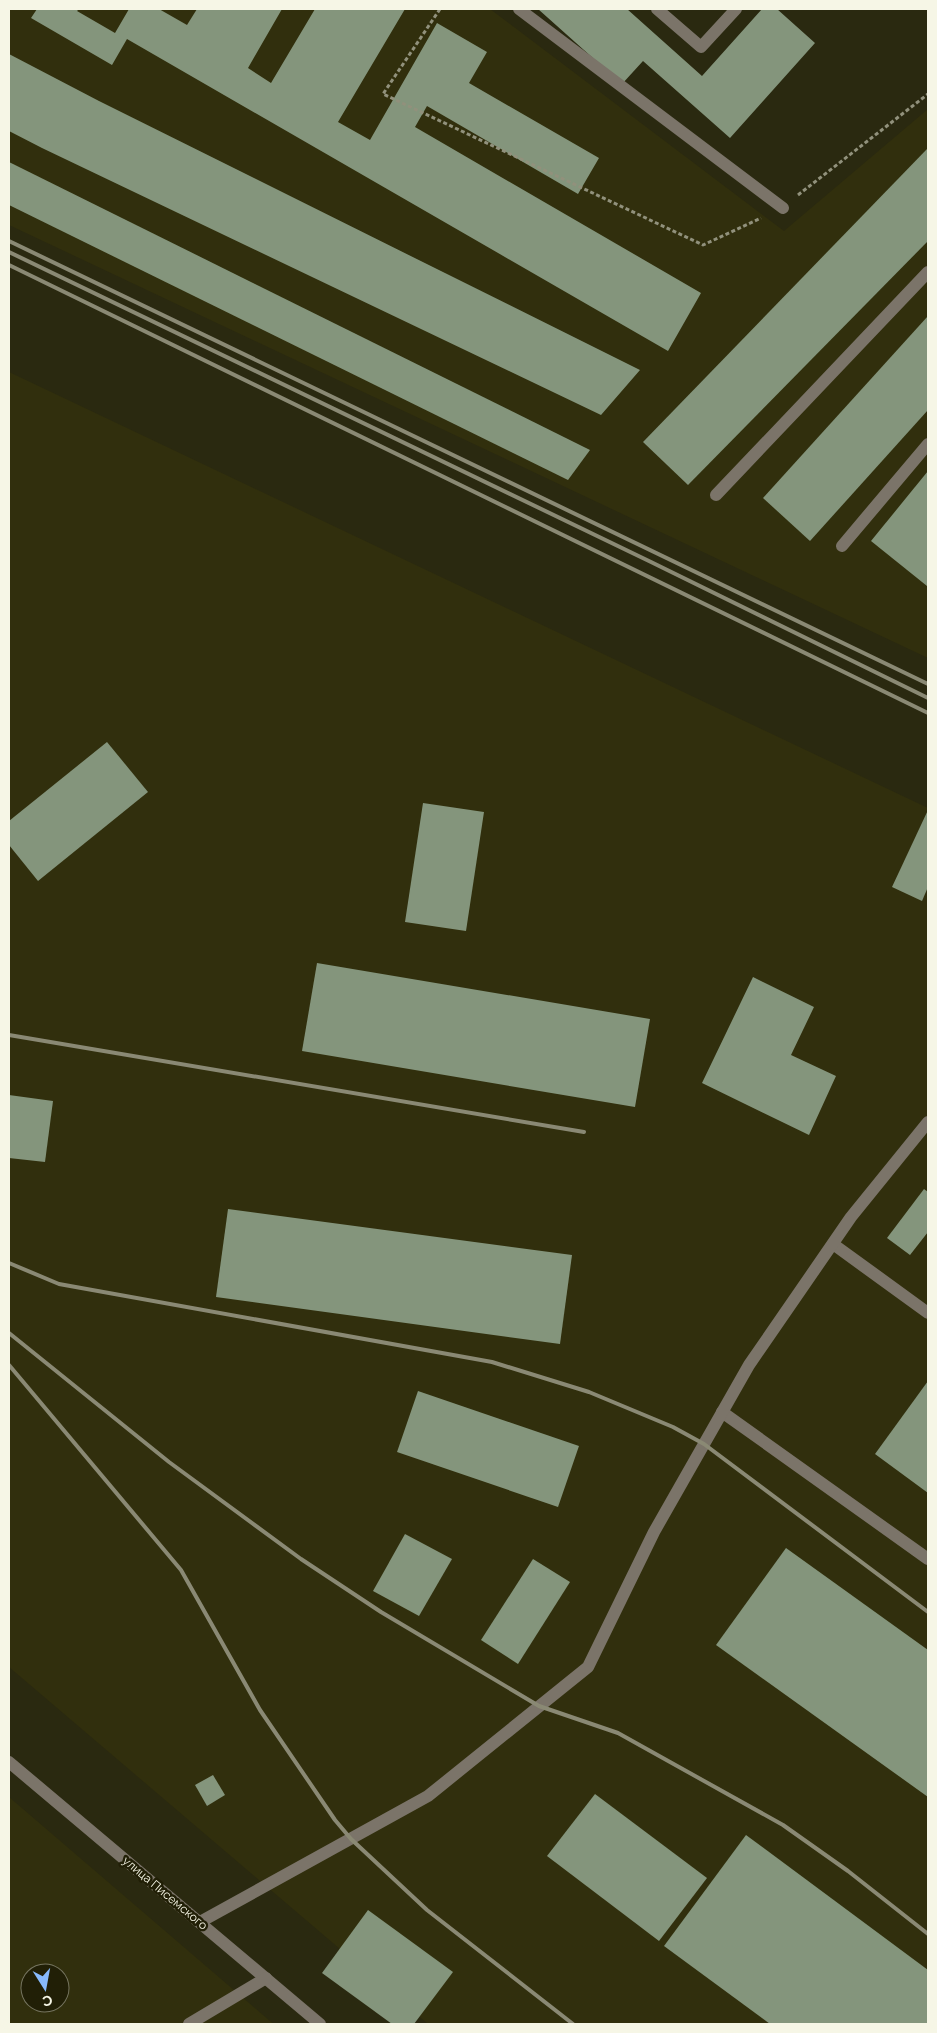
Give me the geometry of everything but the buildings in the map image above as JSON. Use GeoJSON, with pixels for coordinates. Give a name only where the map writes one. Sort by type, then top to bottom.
{"type":"FeatureCollection","features":[{"type":"Feature","properties":{"kind":"street"},"geometry":{"type":"LineString","coordinates":[[519,9],[783,208]]}},
{"type":"Feature","properties":{"kind":"street"},"geometry":{"type":"LineString","coordinates":[[657,9],[701,47],[736,9]]}},
{"type":"Feature","properties":{"kind":"street"},"geometry":{"type":"LineString","coordinates":[[716,495],[928,272]]}},
{"type":"Feature","properties":{"kind":"street"},"geometry":{"type":"LineString","coordinates":[[842,546],[928,444]]}},
{"type":"Feature","properties":{"kind":"street"},"geometry":{"type":"LineString","coordinates":[[200,1922],[428,1796],[588,1666],[654,1532],[749,1365],[851,1218],[928,1122]]}},
{"type":"Feature","properties":{"kind":"street"},"geometry":{"type":"LineString","coordinates":[[833,1244],[928,1313]]}},
{"type":"Feature","properties":{"kind":"street"},"geometry":{"type":"LineString","coordinates":[[722,1412],[928,1559]]}},
{"type":"Feature","properties":{"kind":"street","name":"улица Писемского"},"geometry":{"type":"LineString","coordinates":[[9,1762],[320,2024]]}},
{"type":"Feature","properties":{"kind":"street"},"geometry":{"type":"LineString","coordinates":[[190,2024],[266,1978]]}},
{"type":"Feature","properties":{"kind":"path"},"geometry":{"type":"LineString","coordinates":[[440,9],[383,94],[704,245],[783,208],[928,94]]}},
{"type":"Feature","properties":{"kind":"shaded area"},"geometry":{"type":"Polygon","coordinates":[[[9,9],[490,9],[784,231],[928,109],[928,658],[9,225],[9,9]]]}},
{"type":"Feature","properties":{"kind":"shaded area"},"geometry":{"type":"Polygon","coordinates":[[[9,372],[928,808],[928,2024],[428,2024],[9,1667],[9,372]]]}},
{"type":"Feature","properties":{"kind":"shaded area"},"geometry":{"type":"Polygon","coordinates":[[[9,1797],[274,2024],[9,2024],[9,1797]]]}},
{"type":"Feature","properties":{"kind":"railway"},"geometry":{"type":"LineString","coordinates":[[9,241],[928,684]]}},
{"type":"Feature","properties":{"kind":"railway"},"geometry":{"type":"LineString","coordinates":[[9,252],[928,698]]}},
{"type":"Feature","properties":{"kind":"railway"},"geometry":{"type":"LineString","coordinates":[[9,265],[928,713]]}},
{"type":"Feature","properties":{"kind":"railway"},"geometry":{"type":"LineString","coordinates":[[9,1035],[584,1132]]}},
{"type":"Feature","properties":{"kind":"railway"},"geometry":{"type":"LineString","coordinates":[[9,1263],[59,1284],[492,1362],[589,1392],[673,1427],[704,1444],[928,1612]]}},
{"type":"Feature","properties":{"kind":"railway"},"geometry":{"type":"LineString","coordinates":[[9,1333],[169,1462],[301,1559],[381,1612],[539,1706],[618,1733],[783,1825],[848,1871],[928,1934]]}},
{"type":"Feature","properties":{"kind":"railway"},"geometry":{"type":"LineString","coordinates":[[9,1365],[181,1570],[260,1710],[335,1820],[351,1839],[427,1910],[573,2024]]}}]}
